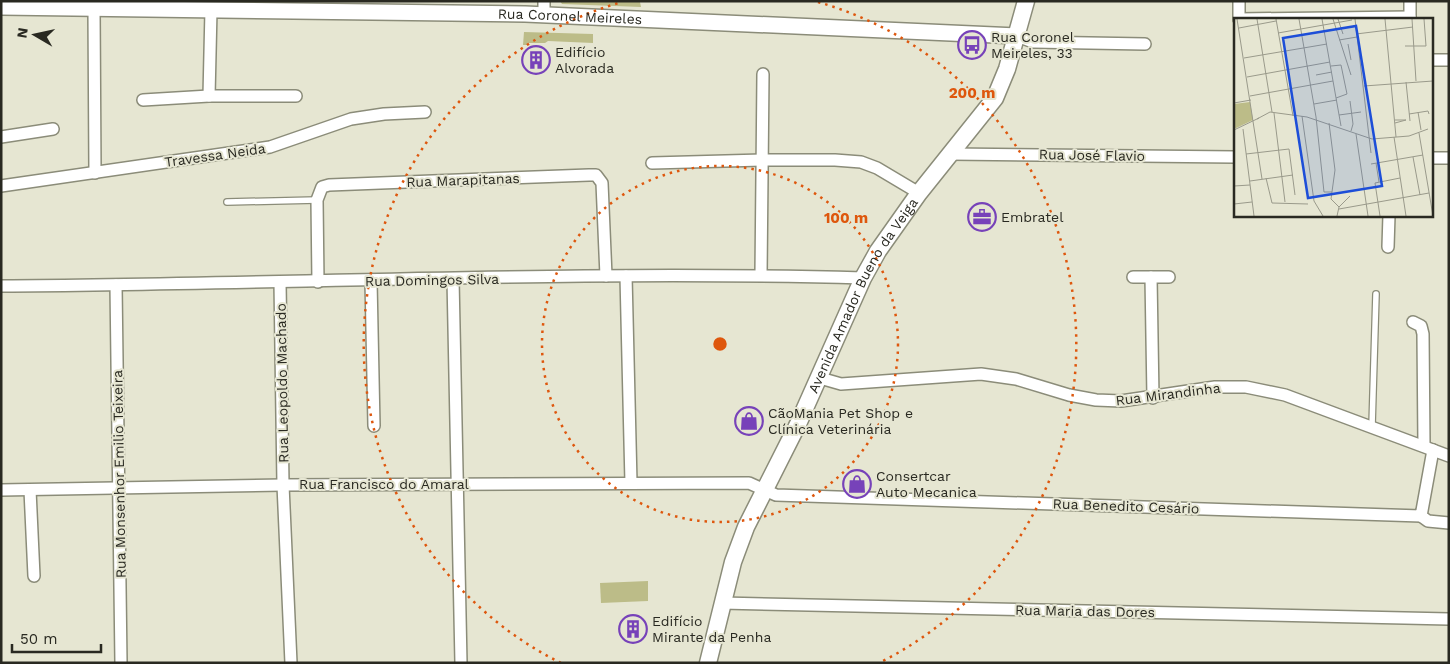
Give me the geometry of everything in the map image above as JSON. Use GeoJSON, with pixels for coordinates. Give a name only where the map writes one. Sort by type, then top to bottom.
{"type":"FeatureCollection","features":[{"type":"Feature","properties":{"kind":"main road","name":"Avenida Amador Bueno da Veiga"},"geometry":{"type":"LineString","coordinates":[[708,663],[722,603],[746,528],[820,378],[863,278],[878,251],[919,193],[995,98],[1017,36],[1026,1]]}},
{"type":"Feature","properties":{"kind":"street"},"geometry":{"type":"LineString","coordinates":[[1239,1],[1239,18]]}},
{"type":"Feature","properties":{"kind":"street"},"geometry":{"type":"LineString","coordinates":[[1410,1],[1410,18]]}},
{"type":"Feature","properties":{"kind":"street","name":"Rua Coronel Meireles"},"geometry":{"type":"LineString","coordinates":[[1,7],[69,5],[94,10],[177,6],[211,10],[300,7],[544,8],[1017,36]]}},
{"type":"Feature","properties":{"kind":"street"},"geometry":{"type":"LineString","coordinates":[[94,10],[95,173]]}},
{"type":"Feature","properties":{"kind":"street"},"geometry":{"type":"LineString","coordinates":[[209,96],[211,10]]}},
{"type":"Feature","properties":{"kind":"street"},"geometry":{"type":"LineString","coordinates":[[1017,36],[1033,42],[1145,44]]}},
{"type":"Feature","properties":{"kind":"street"},"geometry":{"type":"LineString","coordinates":[[1432,60],[1449,60]]}},
{"type":"Feature","properties":{"kind":"street"},"geometry":{"type":"LineString","coordinates":[[761,275],[763,74]]}},
{"type":"Feature","properties":{"kind":"street"},"geometry":{"type":"LineString","coordinates":[[143,100],[209,96],[296,96]]}},
{"type":"Feature","properties":{"kind":"street","name":"Travessa Neida"},"geometry":{"type":"LineString","coordinates":[[1,186],[270,147],[351,119],[384,114],[425,112]]}},
{"type":"Feature","properties":{"kind":"street"},"geometry":{"type":"LineString","coordinates":[[1,137],[53,130]]}},
{"type":"Feature","properties":{"kind":"street","name":"Rua José Flavio"},"geometry":{"type":"LineString","coordinates":[[950,154],[1234,157]]}},
{"type":"Feature","properties":{"kind":"street"},"geometry":{"type":"LineString","coordinates":[[1432,158],[1449,158]]}},
{"type":"Feature","properties":{"kind":"street"},"geometry":{"type":"LineString","coordinates":[[652,163],[762,160],[861,162],[877,168],[919,193]]}},
{"type":"Feature","properties":{"kind":"street","name":"Rua Marapitanas"},"geometry":{"type":"LineString","coordinates":[[317,200],[322,187],[328,185],[596,175],[602,183],[606,276]]}},
{"type":"Feature","properties":{"kind":"street"},"geometry":{"type":"LineString","coordinates":[[317,200],[318,282]]}},
{"type":"Feature","properties":{"kind":"street"},"geometry":{"type":"LineString","coordinates":[[1388,247],[1389,216]]}},
{"type":"Feature","properties":{"kind":"street","name":"Rua Domingos Silva"},"geometry":{"type":"LineString","coordinates":[[1,286],[606,276],[761,275],[863,278]]}},
{"type":"Feature","properties":{"kind":"street"},"geometry":{"type":"LineString","coordinates":[[626,276],[631,483]]}},
{"type":"Feature","properties":{"kind":"street"},"geometry":{"type":"LineString","coordinates":[[1133,277],[1169,278]]}},
{"type":"Feature","properties":{"kind":"street"},"geometry":{"type":"LineString","coordinates":[[1151,277],[1153,398]]}},
{"type":"Feature","properties":{"kind":"street"},"geometry":{"type":"LineString","coordinates":[[453,279],[461,663]]}},
{"type":"Feature","properties":{"kind":"street"},"geometry":{"type":"LineString","coordinates":[[371,281],[374,426]]}},
{"type":"Feature","properties":{"kind":"street","name":"Rua Leopoldo Machado"},"geometry":{"type":"LineString","coordinates":[[280,282],[283,485],[291,663]]}},
{"type":"Feature","properties":{"kind":"street","name":"Rua Monsenhor Emilio Teixeira"},"geometry":{"type":"LineString","coordinates":[[116,285],[121,663]]}},
{"type":"Feature","properties":{"kind":"street"},"geometry":{"type":"LineString","coordinates":[[1413,322],[1421,326],[1423,334],[1428,448],[1421,516]]}},
{"type":"Feature","properties":{"kind":"street","name":"Rua Mirandinha"},"geometry":{"type":"LineString","coordinates":[[820,378],[841,384],[981,374],[1000,376],[1096,400],[1121,401],[1153,398],[1215,387],[1246,387],[1285,395],[1449,456]]}},
{"type":"Feature","properties":{"kind":"street","name":"Rua Francisco do Amaral"},"geometry":{"type":"LineString","coordinates":[[1,490],[283,485],[749,483],[765,490]]}},
{"type":"Feature","properties":{"kind":"street"},"geometry":{"type":"LineString","coordinates":[[30,490],[34,576]]}},
{"type":"Feature","properties":{"kind":"street","name":"Rua Benedito Cesário"},"geometry":{"type":"LineString","coordinates":[[765,490],[776,495],[1421,516],[1428,521],[1449,523]]}},
{"type":"Feature","properties":{"kind":"street","name":"Rua Maria das Dores"},"geometry":{"type":"LineString","coordinates":[[722,603],[1449,619]]}},
{"type":"Feature","properties":{"kind":"lane"},"geometry":{"type":"LineString","coordinates":[[227,202],[317,200]]}},
{"type":"Feature","properties":{"kind":"lane"},"geometry":{"type":"LineString","coordinates":[[1372,426],[1376,294]]}},
{"type":"Feature","properties":{"kind":"green space"},"geometry":{"type":"Polygon","coordinates":[[[560,1],[640,2],[641,7],[562,4],[560,1]]]}},
{"type":"Feature","properties":{"kind":"green space"},"geometry":{"type":"Polygon","coordinates":[[[524,32],[593,34],[593,43],[548,41],[545,43],[528,43],[523,45],[524,32]]]}},
{"type":"Feature","properties":{"kind":"green space"},"geometry":{"type":"Polygon","coordinates":[[[648,581],[648,601],[601,603],[600,583],[648,581]]]}},
{"type":"Feature","properties":{"kind":"place","name":"Rua Coronel Meireles, 33"},"geometry":{"type":"Point","coordinates":[972,45]}},
{"type":"Feature","properties":{"kind":"place","name":"Edifício Alvorada"},"geometry":{"type":"Point","coordinates":[536,60]}},
{"type":"Feature","properties":{"kind":"place","name":"Embratel"},"geometry":{"type":"Point","coordinates":[982,217]}},
{"type":"Feature","properties":{"kind":"place","name":"CãoMania Pet Shop e Clínica Veterinária"},"geometry":{"type":"Point","coordinates":[749,421]}},
{"type":"Feature","properties":{"kind":"place","name":"Consertcar Auto Mecanica"},"geometry":{"type":"Point","coordinates":[857,484]}},
{"type":"Feature","properties":{"kind":"place","name":"Edifício Mirante da Penha"},"geometry":{"type":"Point","coordinates":[633,629]}}]}
